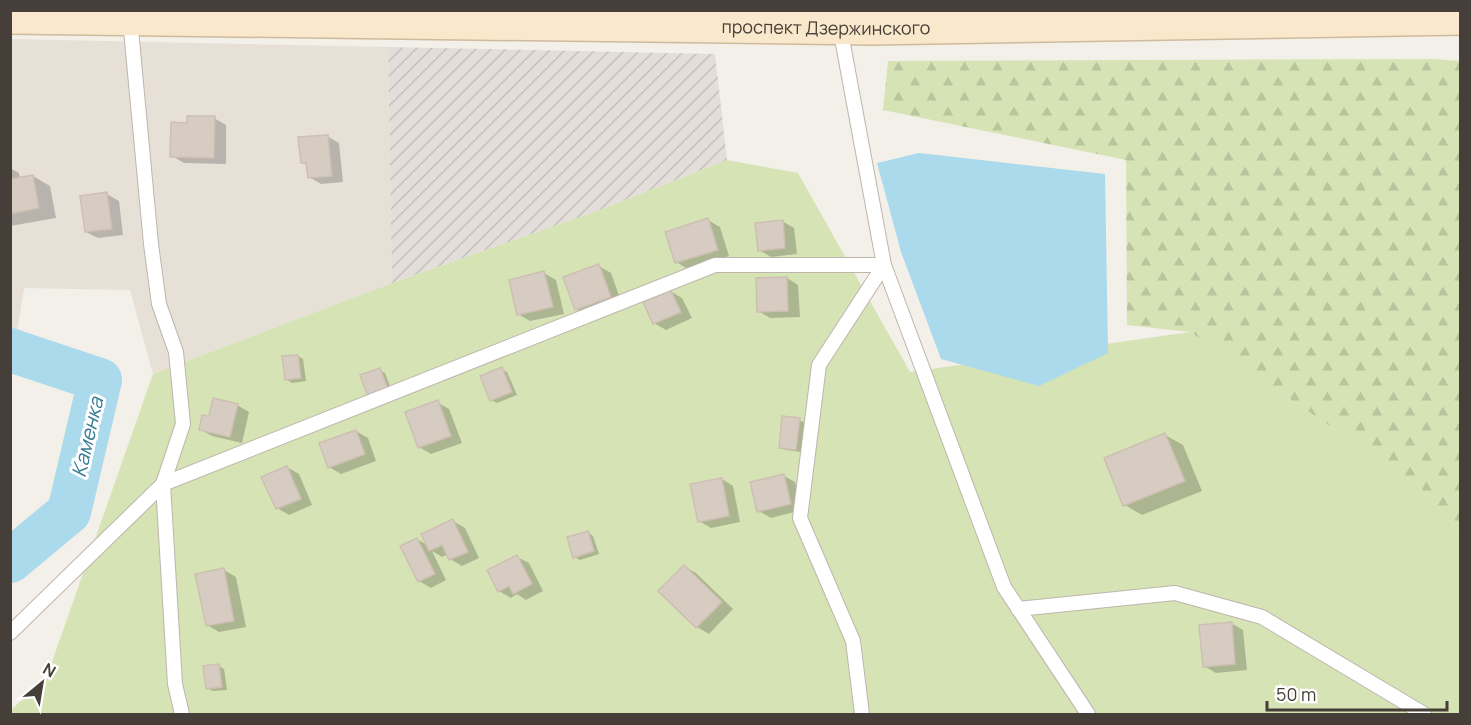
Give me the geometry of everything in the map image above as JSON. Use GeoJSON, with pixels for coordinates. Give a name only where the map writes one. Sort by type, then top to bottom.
{"type":"FeatureCollection","features":[{"type":"Feature","properties":{"kind":"street","name":"проспект Дзержинского"},"geometry":{"type":"LineString","coordinates":[[10,17],[840,28],[1461,18]]}},
{"type":"Feature","properties":{"kind":"lane"},"geometry":{"type":"LineString","coordinates":[[130,19],[151,244],[159,304],[176,352],[183,424],[163,484],[175,684],[182,714]]}},
{"type":"Feature","properties":{"kind":"lane"},"geometry":{"type":"LineString","coordinates":[[840,28],[884,265],[1004,587],[1088,714]]}},
{"type":"Feature","properties":{"kind":"lane"},"geometry":{"type":"LineString","coordinates":[[10,633],[163,484],[715,265],[884,265]]}},
{"type":"Feature","properties":{"kind":"lane"},"geometry":{"type":"LineString","coordinates":[[862,714],[853,641],[800,518],[819,365],[884,265]]}},
{"type":"Feature","properties":{"kind":"lane"},"geometry":{"type":"LineString","coordinates":[[1018,609],[1175,593],[1262,617],[1424,714]]}},
{"type":"Feature","properties":{"kind":"shaded area"},"geometry":{"type":"Polygon","coordinates":[[[11,39],[388,47],[392,283],[153,374],[130,290],[24,288],[11,372],[11,39]]]}},
{"type":"Feature","properties":{"kind":"shaded area"},"geometry":{"type":"Polygon","coordinates":[[[388,47],[715,54],[727,160],[597,211],[392,283],[388,47]]]}},
{"type":"Feature","properties":{"kind":"green space"},"geometry":{"type":"Polygon","coordinates":[[[1435,59],[1460,61],[1460,533],[1419,486],[1190,332],[1127,325],[1126,160],[883,110],[888,61],[1435,59]]]}},
{"type":"Feature","properties":{"kind":"green space"},"geometry":{"type":"Polygon","coordinates":[[[727,160],[798,173],[910,372],[1190,332],[1419,486],[1460,533],[1460,714],[11,714],[11,710],[47,676],[153,374],[392,283],[597,211],[727,160]]]}},
{"type":"Feature","properties":{"kind":"water"},"geometry":{"type":"Polygon","coordinates":[[[919,153],[1105,174],[1108,353],[1039,386],[941,359],[901,252],[877,163],[919,153]]]}},
{"type":"Feature","properties":{"kind":"building"},"geometry":{"type":"Polygon","coordinates":[[[187,116],[215,116],[214,158],[170,157],[171,122],[187,123],[187,116]]]}},
{"type":"Feature","properties":{"kind":"building"},"geometry":{"type":"Polygon","coordinates":[[[328,135],[332,176],[308,178],[306,163],[301,163],[298,137],[328,135]]]}},
{"type":"Feature","properties":{"kind":"building"},"geometry":{"type":"Polygon","coordinates":[[[33,175],[39,208],[10,214],[10,179],[33,175]]]}},
{"type":"Feature","properties":{"kind":"building"},"geometry":{"type":"Polygon","coordinates":[[[107,192],[112,229],[85,232],[80,196],[107,192]]]}},
{"type":"Feature","properties":{"kind":"building"},"geometry":{"type":"Polygon","coordinates":[[[708,218],[718,250],[675,263],[665,232],[708,218]]]}},
{"type":"Feature","properties":{"kind":"building"},"geometry":{"type":"Polygon","coordinates":[[[783,220],[785,248],[758,251],[755,223],[783,220]]]}},
{"type":"Feature","properties":{"kind":"building"},"geometry":{"type":"Polygon","coordinates":[[[599,264],[611,297],[575,310],[563,277],[599,264]]]}},
{"type":"Feature","properties":{"kind":"building"},"geometry":{"type":"Polygon","coordinates":[[[544,271],[553,307],[517,315],[509,280],[544,271]]]}},
{"type":"Feature","properties":{"kind":"building"},"geometry":{"type":"Polygon","coordinates":[[[787,277],[788,311],[757,312],[756,278],[787,277]]]}},
{"type":"Feature","properties":{"kind":"building"},"geometry":{"type":"Polygon","coordinates":[[[670,289],[681,312],[653,324],[643,302],[670,289]]]}},
{"type":"Feature","properties":{"kind":"building"},"geometry":{"type":"Polygon","coordinates":[[[298,355],[301,378],[285,380],[282,356],[298,355]]]}},
{"type":"Feature","properties":{"kind":"building"},"geometry":{"type":"Polygon","coordinates":[[[502,367],[512,392],[490,401],[480,376],[502,367]]]}},
{"type":"Feature","properties":{"kind":"building"},"geometry":{"type":"Polygon","coordinates":[[[380,368],[388,389],[368,397],[360,375],[380,368]]]}},
{"type":"Feature","properties":{"kind":"building"},"geometry":{"type":"Polygon","coordinates":[[[213,398],[238,404],[230,437],[199,430],[202,415],[209,416],[213,398]]]}},
{"type":"Feature","properties":{"kind":"building"},"geometry":{"type":"Polygon","coordinates":[[[438,400],[451,436],[418,448],[405,412],[438,400]]]}},
{"type":"Feature","properties":{"kind":"building"},"geometry":{"type":"Polygon","coordinates":[[[782,416],[800,418],[796,450],[779,448],[782,416]]]}},
{"type":"Feature","properties":{"kind":"building"},"geometry":{"type":"Polygon","coordinates":[[[356,430],[365,454],[328,468],[319,443],[356,430]]]}},
{"type":"Feature","properties":{"kind":"building"},"geometry":{"type":"Polygon","coordinates":[[[1165,433],[1185,481],[1123,506],[1104,458],[1165,433]]]}},
{"type":"Feature","properties":{"kind":"building"},"geometry":{"type":"Polygon","coordinates":[[[287,466],[301,499],[276,509],[261,477],[287,466]]]}},
{"type":"Feature","properties":{"kind":"building"},"geometry":{"type":"Polygon","coordinates":[[[784,474],[791,504],[757,512],[750,482],[784,474]]]}},
{"type":"Feature","properties":{"kind":"building"},"geometry":{"type":"Polygon","coordinates":[[[722,478],[729,516],[698,522],[690,484],[722,478]]]}},
{"type":"Feature","properties":{"kind":"building"},"geometry":{"type":"Polygon","coordinates":[[[453,519],[468,552],[449,560],[442,545],[429,551],[421,534],[453,519]]]}},
{"type":"Feature","properties":{"kind":"building"},"geometry":{"type":"Polygon","coordinates":[[[588,531],[594,551],[573,558],[567,537],[588,531]]]}},
{"type":"Feature","properties":{"kind":"building"},"geometry":{"type":"Polygon","coordinates":[[[417,538],[435,574],[418,582],[400,546],[417,538]]]}},
{"type":"Feature","properties":{"kind":"building"},"geometry":{"type":"Polygon","coordinates":[[[517,555],[532,584],[513,594],[509,586],[498,592],[487,570],[517,555]]]}},
{"type":"Feature","properties":{"kind":"building"},"geometry":{"type":"Polygon","coordinates":[[[684,565],[722,602],[696,628],[658,591],[684,565]]]}},
{"type":"Feature","properties":{"kind":"building"},"geometry":{"type":"Polygon","coordinates":[[[224,568],[234,621],[206,626],[195,574],[224,568]]]}},
{"type":"Feature","properties":{"kind":"building"},"geometry":{"type":"Polygon","coordinates":[[[1232,622],[1235,664],[1203,667],[1199,625],[1232,622]]]}},
{"type":"Feature","properties":{"kind":"building"},"geometry":{"type":"Polygon","coordinates":[[[219,664],[222,687],[206,689],[203,666],[219,664]]]}},
{"type":"Feature","properties":{"kind":"waterway","name":"Каменка"},"geometry":{"type":"LineString","coordinates":[[10,350],[100,380],[69,512],[10,561]]}}]}
